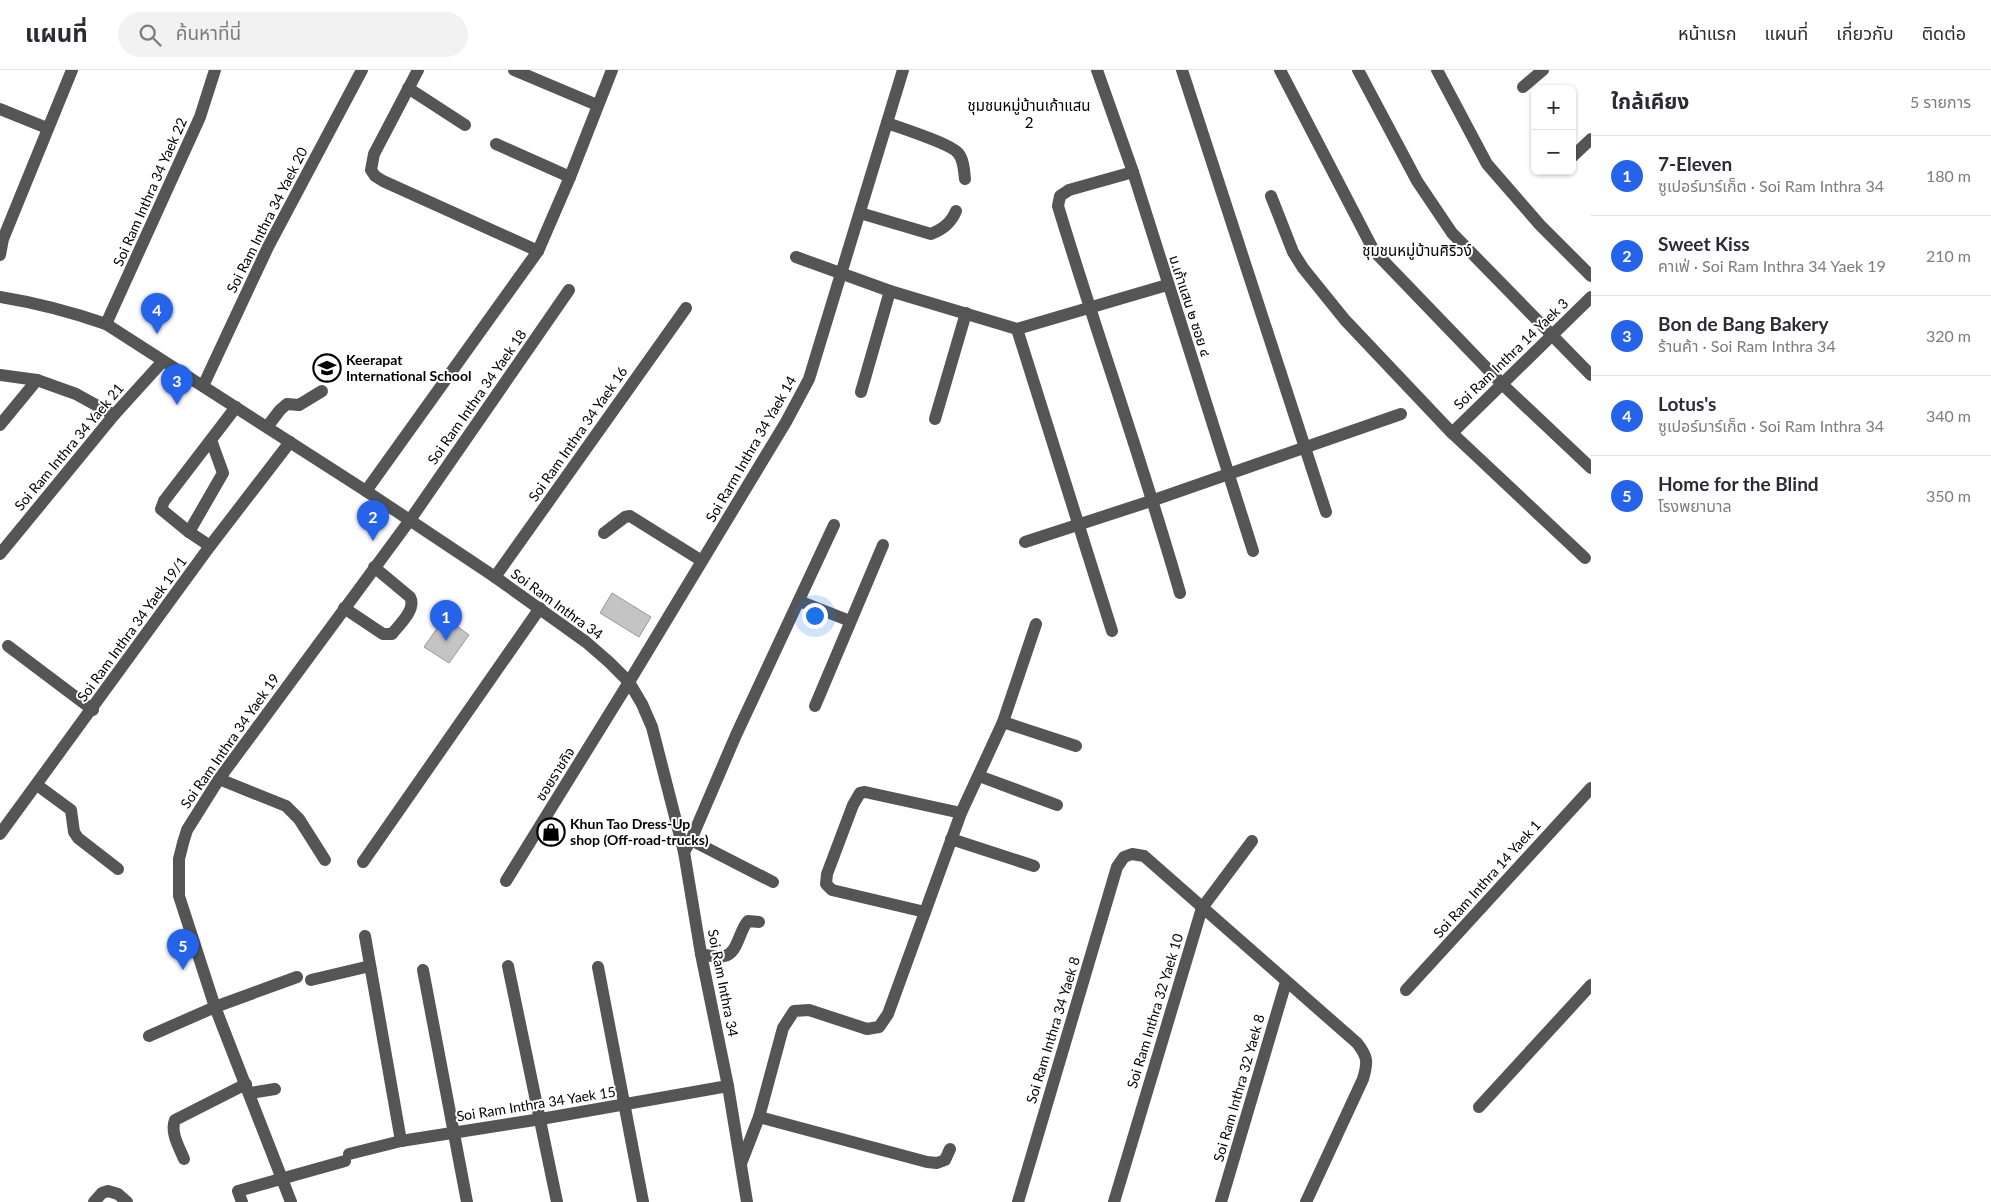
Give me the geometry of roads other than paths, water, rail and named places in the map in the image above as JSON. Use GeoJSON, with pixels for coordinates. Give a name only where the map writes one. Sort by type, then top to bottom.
{"type":"FeatureCollection","features":[{"type":"Feature","properties":{"kind":"street"},"geometry":{"type":"LineString","coordinates":[[0,255],[3,239],[72,70]]}},
{"type":"Feature","properties":{"kind":"street","name":"Soi Ram Inthra 34 Yaek 22"},"geometry":{"type":"LineString","coordinates":[[106,324],[200,116],[216,70]]}},
{"type":"Feature","properties":{"kind":"street"},"geometry":{"type":"LineString","coordinates":[[418,70],[374,154],[371,170],[375,176],[538,251]]}},
{"type":"Feature","properties":{"kind":"street"},"geometry":{"type":"LineString","coordinates":[[514,70],[597,105]]}},
{"type":"Feature","properties":{"kind":"street"},"geometry":{"type":"LineString","coordinates":[[366,491],[538,251],[570,177],[612,70]]}},
{"type":"Feature","properties":{"kind":"street","name":"Soi Rarm Inthra 34 Yaek 14"},"geometry":{"type":"LineString","coordinates":[[629,682],[786,422],[809,379],[903,70]]}},
{"type":"Feature","properties":{"kind":"street","name":"ม.เก้าแสน ๒ ซอย ๔"},"geometry":{"type":"LineString","coordinates":[[1097,70],[1133,172],[1167,285],[1253,551]]}},
{"type":"Feature","properties":{"kind":"street"},"geometry":{"type":"LineString","coordinates":[[1182,70],[1326,512]]}},
{"type":"Feature","properties":{"kind":"street"},"geometry":{"type":"LineString","coordinates":[[1280,70],[1374,251],[1502,384],[1591,468]]}},
{"type":"Feature","properties":{"kind":"street"},"geometry":{"type":"LineString","coordinates":[[1358,70],[1417,181],[1452,233],[1591,375]]}},
{"type":"Feature","properties":{"kind":"street"},"geometry":{"type":"LineString","coordinates":[[1437,70],[1488,164],[1540,225],[1591,276]]}},
{"type":"Feature","properties":{"kind":"street"},"geometry":{"type":"LineString","coordinates":[[1523,87],[1543,70]]}},
{"type":"Feature","properties":{"kind":"street","name":"Soi Ram Inthra 34 Yaek 20"},"geometry":{"type":"LineString","coordinates":[[203,386],[268,247],[358,72]]}},
{"type":"Feature","properties":{"kind":"street"},"geometry":{"type":"LineString","coordinates":[[408,88],[466,125]]}},
{"type":"Feature","properties":{"kind":"street"},"geometry":{"type":"LineString","coordinates":[[0,109],[47,128]]}},
{"type":"Feature","properties":{"kind":"street"},"geometry":{"type":"LineString","coordinates":[[887,122],[949,147],[958,153],[963,164],[965,179]]}},
{"type":"Feature","properties":{"kind":"street"},"geometry":{"type":"LineString","coordinates":[[1576,153],[1591,138]]}},
{"type":"Feature","properties":{"kind":"street"},"geometry":{"type":"LineString","coordinates":[[496,144],[570,177]]}},
{"type":"Feature","properties":{"kind":"street"},"geometry":{"type":"LineString","coordinates":[[1133,172],[1069,190],[1060,196],[1058,206],[1089,308],[1154,500],[1180,593]]}},
{"type":"Feature","properties":{"kind":"street"},"geometry":{"type":"LineString","coordinates":[[1271,196],[1293,252],[1302,268],[1345,320],[1452,433],[1585,558]]}},
{"type":"Feature","properties":{"kind":"street"},"geometry":{"type":"LineString","coordinates":[[860,213],[931,234],[940,230],[952,220],[956,211]]}},
{"type":"Feature","properties":{"kind":"street"},"geometry":{"type":"LineString","coordinates":[[796,257],[890,291],[1017,329],[1167,285]]}},
{"type":"Feature","properties":{"kind":"street","name":"Soi Ram Inthra 34 Yaek 18"},"geometry":{"type":"LineString","coordinates":[[410,520],[569,290]]}},
{"type":"Feature","properties":{"kind":"street"},"geometry":{"type":"LineString","coordinates":[[861,392],[890,291]]}},
{"type":"Feature","properties":{"kind":"street","name":"Soi Ram Inthra 34"},"geometry":{"type":"LineString","coordinates":[[0,297],[59,308],[106,324],[366,491],[495,577],[540,608],[603,657],[629,682],[642,704],[652,727],[684,852],[701,954],[728,1086],[747,1202]]}},
{"type":"Feature","properties":{"kind":"street","name":"Soi Ram Inthra 14 Yaek 3"},"geometry":{"type":"LineString","coordinates":[[1452,433],[1551,334],[1591,297]]}},
{"type":"Feature","properties":{"kind":"street","name":"Soi Ram Inthra 34 Yaek 16"},"geometry":{"type":"LineString","coordinates":[[495,577],[686,308]]}},
{"type":"Feature","properties":{"kind":"street"},"geometry":{"type":"LineString","coordinates":[[935,419],[966,313]]}},
{"type":"Feature","properties":{"kind":"street"},"geometry":{"type":"LineString","coordinates":[[1017,329],[1112,631]]}},
{"type":"Feature","properties":{"kind":"street","name":"Soi Ram Inthra 34 Yaek 21"},"geometry":{"type":"LineString","coordinates":[[0,554],[114,415],[163,361]]}},
{"type":"Feature","properties":{"kind":"street"},"geometry":{"type":"LineString","coordinates":[[0,376],[37,380],[76,394],[114,415]]}},
{"type":"Feature","properties":{"kind":"street"},"geometry":{"type":"LineString","coordinates":[[0,425],[37,380]]}},
{"type":"Feature","properties":{"kind":"street"},"geometry":{"type":"LineString","coordinates":[[267,427],[287,404],[298,405],[322,391]]}},
{"type":"Feature","properties":{"kind":"street"},"geometry":{"type":"LineString","coordinates":[[210,546],[189,532],[161,507],[236,407]]}},
{"type":"Feature","properties":{"kind":"street"},"geometry":{"type":"LineString","coordinates":[[1025,542],[1154,500],[1400,414]]}},
{"type":"Feature","properties":{"kind":"street"},"geometry":{"type":"LineString","coordinates":[[189,532],[223,473],[211,440]]}},
{"type":"Feature","properties":{"kind":"street","name":"Soi Ram Inthra 34 Yaek 19/1"},"geometry":{"type":"LineString","coordinates":[[0,834],[93,710],[210,546],[290,442]]}},
{"type":"Feature","properties":{"kind":"street"},"geometry":{"type":"LineString","coordinates":[[604,533],[625,517],[630,516],[702,561]]}},
{"type":"Feature","properties":{"kind":"street","name":"Soi Ram Inthra 34 Yaek 19"},"geometry":{"type":"LineString","coordinates":[[291,1202],[215,1007],[179,896],[179,859],[187,830],[219,779],[410,520]]}},
{"type":"Feature","properties":{"kind":"street"},"geometry":{"type":"LineString","coordinates":[[684,852],[691,840],[736,735],[834,525]]}},
{"type":"Feature","properties":{"kind":"street"},"geometry":{"type":"LineString","coordinates":[[815,706],[884,545]]}},
{"type":"Feature","properties":{"kind":"street"},"geometry":{"type":"LineString","coordinates":[[344,608],[385,635],[392,634],[411,609],[412,601],[410,597],[374,567]]}},
{"type":"Feature","properties":{"kind":"street"},"geometry":{"type":"LineString","coordinates":[[799,601],[850,621]]}},
{"type":"Feature","properties":{"kind":"street"},"geometry":{"type":"LineString","coordinates":[[362,862],[540,608]]}},
{"type":"Feature","properties":{"kind":"street"},"geometry":{"type":"LineString","coordinates":[[741,1164],[759,1117],[783,1028],[794,1011],[809,1010],[867,1029],[879,1027],[888,1014],[961,813],[1003,722],[1036,624]]}},
{"type":"Feature","properties":{"kind":"street"},"geometry":{"type":"LineString","coordinates":[[8,646],[93,710]]}},
{"type":"Feature","properties":{"kind":"street","name":"ซอยราชกิจ"},"geometry":{"type":"LineString","coordinates":[[506,881],[629,682]]}},
{"type":"Feature","properties":{"kind":"street"},"geometry":{"type":"LineString","coordinates":[[1003,722],[1076,746]]}},
{"type":"Feature","properties":{"kind":"street"},"geometry":{"type":"LineString","coordinates":[[979,776],[1057,805]]}},
{"type":"Feature","properties":{"kind":"street"},"geometry":{"type":"LineString","coordinates":[[219,779],[286,806],[299,819],[325,860]]}},
{"type":"Feature","properties":{"kind":"street"},"geometry":{"type":"LineString","coordinates":[[37,785],[71,810],[74,832],[78,838],[118,870]]}},
{"type":"Feature","properties":{"kind":"street","name":"Soi Ram Inthra 14 Yaek 1"},"geometry":{"type":"LineString","coordinates":[[1406,990],[1591,788]]}},
{"type":"Feature","properties":{"kind":"street"},"geometry":{"type":"LineString","coordinates":[[925,912],[832,890],[826,884],[827,874],[853,805],[860,793],[865,792],[961,813]]}},
{"type":"Feature","properties":{"kind":"street"},"geometry":{"type":"LineString","coordinates":[[951,839],[1034,866]]}},
{"type":"Feature","properties":{"kind":"street"},"geometry":{"type":"LineString","coordinates":[[691,840],[773,882]]}},
{"type":"Feature","properties":{"kind":"street","name":"Soi Ram Inthra 32 Yaek 10"},"geometry":{"type":"LineString","coordinates":[[1114,1202],[1202,908],[1252,841]]}},
{"type":"Feature","properties":{"kind":"street","name":"Soi Ram Inthra 34 Yaek 8"},"geometry":{"type":"LineString","coordinates":[[1018,1202],[1117,867],[1124,857],[1132,854],[1144,856],[1202,908]]}},
{"type":"Feature","properties":{"kind":"street"},"geometry":{"type":"LineString","coordinates":[[1202,908],[1357,1043],[1365,1053],[1367,1065],[1363,1079],[1306,1202]]}},
{"type":"Feature","properties":{"kind":"street"},"geometry":{"type":"LineString","coordinates":[[701,954],[724,957],[731,953],[743,926],[748,921],[759,922]]}},
{"type":"Feature","properties":{"kind":"street"},"geometry":{"type":"LineString","coordinates":[[365,936],[401,1140]]}},
{"type":"Feature","properties":{"kind":"street"},"geometry":{"type":"LineString","coordinates":[[311,980],[370,966]]}},
{"type":"Feature","properties":{"kind":"street"},"geometry":{"type":"LineString","coordinates":[[508,966],[557,1202]]}},
{"type":"Feature","properties":{"kind":"street"},"geometry":{"type":"LineString","coordinates":[[598,966],[642,1202]]}},
{"type":"Feature","properties":{"kind":"street"},"geometry":{"type":"LineString","coordinates":[[424,970],[467,1202]]}},
{"type":"Feature","properties":{"kind":"street"},"geometry":{"type":"LineString","coordinates":[[149,1036],[215,1007],[296,977]]}},
{"type":"Feature","properties":{"kind":"street","name":"Soi Ram Inthra 32 Yaek 8"},"geometry":{"type":"LineString","coordinates":[[1221,1202],[1286,982]]}},
{"type":"Feature","properties":{"kind":"street"},"geometry":{"type":"LineString","coordinates":[[1479,1107],[1591,985]]}},
{"type":"Feature","properties":{"kind":"street","name":"Soi Ram Inthra 34 Yaek 15"},"geometry":{"type":"LineString","coordinates":[[242,1202],[238,1192],[401,1140],[541,1119],[728,1086]]}},
{"type":"Feature","properties":{"kind":"street"},"geometry":{"type":"LineString","coordinates":[[184,1159],[174,1132],[173,1125],[175,1120],[248,1088],[275,1088]]}},
{"type":"Feature","properties":{"kind":"street"},"geometry":{"type":"LineString","coordinates":[[759,1117],[927,1162],[937,1163],[945,1160],[950,1149]]}},
{"type":"Feature","properties":{"kind":"street"},"geometry":{"type":"LineString","coordinates":[[94,1202],[102,1193],[108,1191],[118,1194],[127,1202]]}},
{"type":"Feature","properties":{"kind":"place","name":"Lotus's"},"geometry":{"type":"Point","coordinates":[157,334]}},
{"type":"Feature","properties":{"kind":"place","name":"Keerapat International School"},"geometry":{"type":"Point","coordinates":[327,368]}},
{"type":"Feature","properties":{"kind":"place","name":"Bon de Bang Bakery"},"geometry":{"type":"Point","coordinates":[177,405]}},
{"type":"Feature","properties":{"kind":"place","name":"Sweet Kiss"},"geometry":{"type":"Point","coordinates":[373,541]}},
{"type":"Feature","properties":{"kind":"place","name":"7-Eleven"},"geometry":{"type":"Point","coordinates":[446,641]}},
{"type":"Feature","properties":{"kind":"place","name":"Khun Tao Dress-Up shop (Off-road-trucks)"},"geometry":{"type":"Point","coordinates":[551,832]}},
{"type":"Feature","properties":{"kind":"place","name":"Home for the Blind"},"geometry":{"type":"Point","coordinates":[183,970]}},
{"type":"Feature","properties":{"kind":"district","name":"ชุมชนหมู่บ้านเก้าแสน 2"},"geometry":{"type":"Point","coordinates":[1029,114]}},
{"type":"Feature","properties":{"kind":"district","name":"ชุมชนหมู่บ้านศิริวง์"},"geometry":{"type":"Point","coordinates":[1417,251]}}]}
